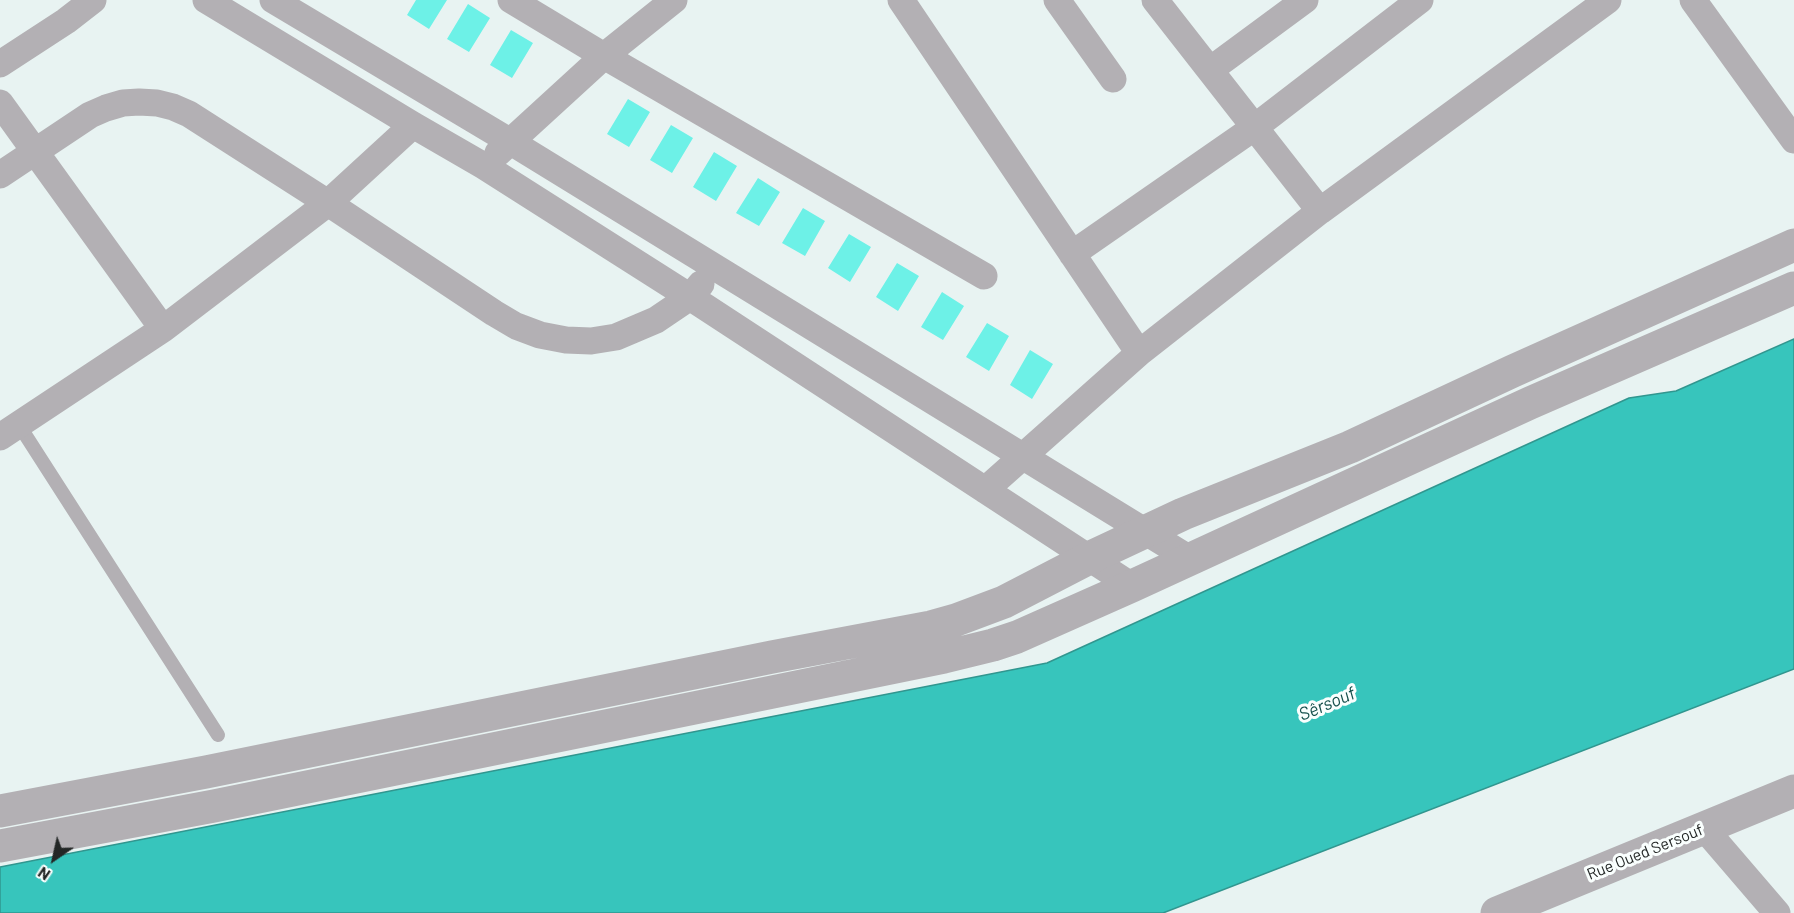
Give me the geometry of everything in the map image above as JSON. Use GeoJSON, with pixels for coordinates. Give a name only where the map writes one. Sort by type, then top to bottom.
{"type":"FeatureCollection","features":[{"type":"Feature","properties":{"kind":"street"},"geometry":{"type":"LineString","coordinates":[[0,64],[66,21],[93,0]]}},
{"type":"Feature","properties":{"kind":"street"},"geometry":{"type":"LineString","coordinates":[[206,0],[484,166],[690,297],[1132,586]]}},
{"type":"Feature","properties":{"kind":"street"},"geometry":{"type":"LineString","coordinates":[[273,0],[511,142],[1190,559]]}},
{"type":"Feature","properties":{"kind":"street"},"geometry":{"type":"LineString","coordinates":[[511,0],[984,276]]}},
{"type":"Feature","properties":{"kind":"street"},"geometry":{"type":"LineString","coordinates":[[484,166],[604,56],[674,0]]}},
{"type":"Feature","properties":{"kind":"street"},"geometry":{"type":"LineString","coordinates":[[901,0],[1139,353]]}},
{"type":"Feature","properties":{"kind":"street"},"geometry":{"type":"LineString","coordinates":[[1057,0],[1113,79]]}},
{"type":"Feature","properties":{"kind":"street"},"geometry":{"type":"LineString","coordinates":[[1155,0],[1320,211]]}},
{"type":"Feature","properties":{"kind":"street"},"geometry":{"type":"LineString","coordinates":[[1210,70],[1305,0]]}},
{"type":"Feature","properties":{"kind":"street"},"geometry":{"type":"LineString","coordinates":[[1072,254],[1255,127],[1420,0]]}},
{"type":"Feature","properties":{"kind":"street"},"geometry":{"type":"LineString","coordinates":[[986,490],[1139,353],[1320,211],[1608,0]]}},
{"type":"Feature","properties":{"kind":"street"},"geometry":{"type":"LineString","coordinates":[[1693,0],[1794,140]]}},
{"type":"Feature","properties":{"kind":"street"},"geometry":{"type":"LineString","coordinates":[[0,175],[90,114],[106,108],[140,102],[156,103],[189,114],[494,313],[516,326],[540,335],[566,340],[591,341],[616,337],[656,320],[690,297],[714,268]]}},
{"type":"Feature","properties":{"kind":"street"},"geometry":{"type":"LineString","coordinates":[[0,103],[163,329]]}},
{"type":"Feature","properties":{"kind":"street"},"geometry":{"type":"LineString","coordinates":[[9,431],[163,329],[328,203],[413,125]]}},
{"type":"Feature","properties":{"kind":"street"},"geometry":{"type":"LineString","coordinates":[[0,811],[206,772],[931,627],[956,620],[1004,602],[1089,558],[1183,514],[1350,447],[1794,245]]}},
{"type":"Feature","properties":{"kind":"street"},"geometry":{"type":"LineString","coordinates":[[0,846],[214,806],[985,647],[1017,637],[1132,586],[1530,403],[1794,288]]}},
{"type":"Feature","properties":{"kind":"street"},"geometry":{"type":"LineString","coordinates":[[1673,299],[1689,334]]}},
{"type":"Feature","properties":{"kind":"street"},"geometry":{"type":"LineString","coordinates":[[1513,371],[1530,403]]}},
{"type":"Feature","properties":{"kind":"street"},"geometry":{"type":"LineString","coordinates":[[1350,447],[1365,478]]}},
{"type":"Feature","properties":{"kind":"street"},"geometry":{"type":"LineString","coordinates":[[772,657],[779,691]]}},
{"type":"Feature","properties":{"kind":"street"},"geometry":{"type":"LineString","coordinates":[[206,772],[214,806]]}},
{"type":"Feature","properties":{"kind":"street","name":"Rue Oued Sersouf"},"geometry":{"type":"LineString","coordinates":[[1497,913],[1794,791]]}},
{"type":"Feature","properties":{"kind":"street"},"geometry":{"type":"LineString","coordinates":[[1704,828],[1777,913]]}},
{"type":"Feature","properties":{"kind":"lane"},"geometry":{"type":"LineString","coordinates":[[9,431],[218,735]]}},
{"type":"Feature","properties":{"kind":"water","name":"Sêrsouf"},"geometry":{"type":"Polygon","coordinates":[[[1794,339],[1794,669],[1163,913],[0,913],[0,867],[1047,663],[1629,398],[1676,391],[1794,339]]]}},
{"type":"Feature","properties":{"kind":"building"},"geometry":{"type":"Polygon","coordinates":[[[416,0],[447,0],[429,29],[407,15],[416,0]]]}},
{"type":"Feature","properties":{"kind":"building"},"geometry":{"type":"Polygon","coordinates":[[[468,4],[490,18],[469,52],[447,39],[468,4]]]}},
{"type":"Feature","properties":{"kind":"building"},"geometry":{"type":"Polygon","coordinates":[[[511,30],[533,43],[512,78],[490,65],[511,30]]]}},
{"type":"Feature","properties":{"kind":"building"},"geometry":{"type":"Polygon","coordinates":[[[628,99],[650,112],[629,147],[607,134],[628,99]]]}},
{"type":"Feature","properties":{"kind":"building"},"geometry":{"type":"Polygon","coordinates":[[[671,125],[693,138],[672,173],[650,160],[671,125]]]}},
{"type":"Feature","properties":{"kind":"building"},"geometry":{"type":"Polygon","coordinates":[[[714,152],[737,166],[716,201],[693,187],[714,152]]]}},
{"type":"Feature","properties":{"kind":"building"},"geometry":{"type":"Polygon","coordinates":[[[758,178],[780,192],[759,226],[736,213],[758,178]]]}},
{"type":"Feature","properties":{"kind":"building"},"geometry":{"type":"Polygon","coordinates":[[[803,208],[825,221],[805,256],[782,243],[803,208]]]}},
{"type":"Feature","properties":{"kind":"building"},"geometry":{"type":"Polygon","coordinates":[[[849,234],[871,247],[850,282],[828,268],[849,234]]]}},
{"type":"Feature","properties":{"kind":"building"},"geometry":{"type":"Polygon","coordinates":[[[897,263],[919,276],[898,311],[876,297],[897,263]]]}},
{"type":"Feature","properties":{"kind":"building"},"geometry":{"type":"Polygon","coordinates":[[[942,292],[964,306],[943,340],[921,327],[942,292]]]}},
{"type":"Feature","properties":{"kind":"building"},"geometry":{"type":"Polygon","coordinates":[[[987,323],[1009,336],[989,371],[966,357],[987,323]]]}},
{"type":"Feature","properties":{"kind":"building"},"geometry":{"type":"Polygon","coordinates":[[[1030,350],[1053,364],[1032,399],[1010,385],[1030,350]]]}}]}
